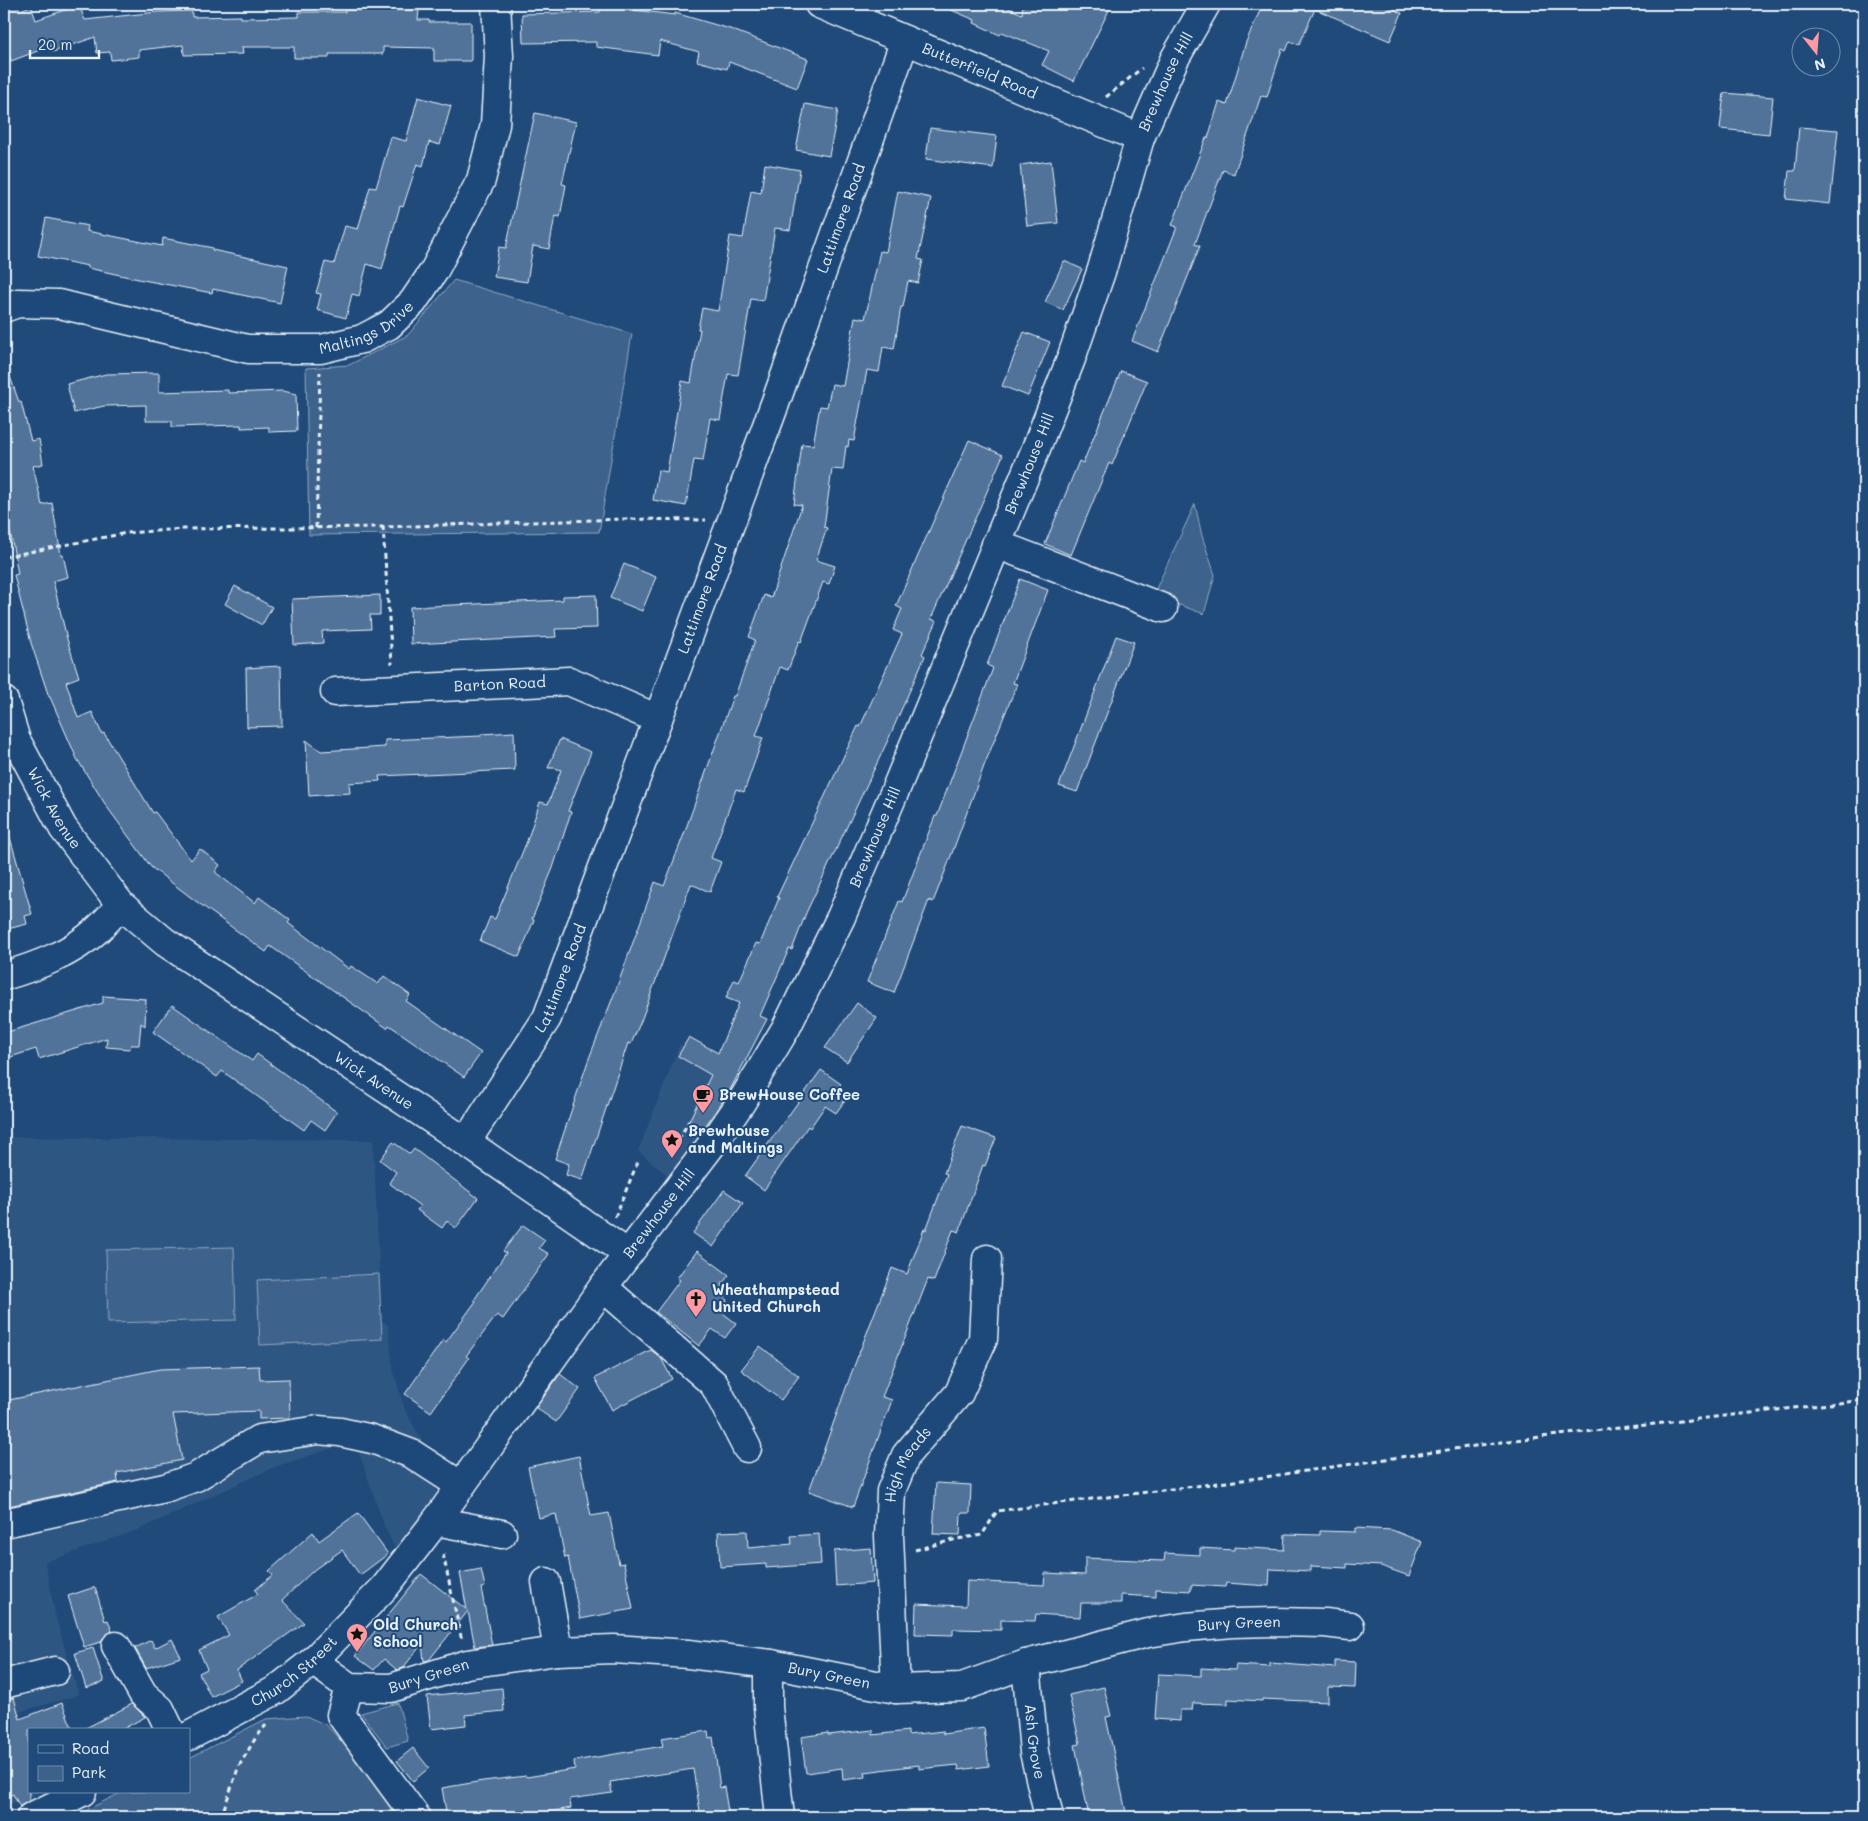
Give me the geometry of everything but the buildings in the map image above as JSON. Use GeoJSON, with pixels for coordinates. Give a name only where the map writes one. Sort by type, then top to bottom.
{"type":"FeatureCollection","features":[{"type":"Feature","properties":{"kind":"street","name":"Maltings Drive"},"geometry":{"type":"LineString","coordinates":[[4,308],[18,303],[58,304],[248,349],[321,349],[362,339],[389,325],[413,302],[434,271],[481,180],[495,125],[499,56],[496,4]]}},
{"type":"Feature","properties":{"kind":"street","name":"Butterfield Road"},"geometry":{"type":"LineString","coordinates":[[819,4],[1140,138]]}},
{"type":"Feature","properties":{"kind":"street","name":"Brewhouse Hill"},"geometry":{"type":"LineString","coordinates":[[385,1588],[436,1521],[602,1288],[716,1139],[742,1101],[786,1028],[841,917],[897,786],[1071,359],[1102,269],[1140,138],[1174,60],[1206,4]]}},
{"type":"Feature","properties":{"kind":"street","name":"Lattimore Road"},"geometry":{"type":"LineString","coordinates":[[466,1142],[547,1018],[732,521],[905,40]]}},
{"type":"Feature","properties":{"kind":"street"},"geometry":{"type":"LineString","coordinates":[[996,544],[1163,608]]}},
{"type":"Feature","properties":{"kind":"street","name":"Barton Road"},"geometry":{"type":"LineString","coordinates":[[335,692],[569,681],[658,719]]}},
{"type":"Feature","properties":{"kind":"street","name":"Wick Avenue"},"geometry":{"type":"LineString","coordinates":[[4,701],[16,740],[64,828],[121,904],[165,942],[466,1142],[628,1254]]}},
{"type":"Feature","properties":{"kind":"street"},"geometry":{"type":"LineString","coordinates":[[4,976],[33,968],[80,944],[97,930],[121,904]]}},
{"type":"Feature","properties":{"kind":"street","name":"High Meads"},"geometry":{"type":"LineString","coordinates":[[896,1689],[889,1536],[891,1491],[906,1455],[959,1393],[983,1339],[987,1259]]}},
{"type":"Feature","properties":{"kind":"street"},"geometry":{"type":"LineString","coordinates":[[602,1288],[714,1384],[747,1448]]}},
{"type":"Feature","properties":{"kind":"street"},"geometry":{"type":"LineString","coordinates":[[4,1522],[165,1488],[196,1477],[259,1439],[318,1430],[340,1432],[372,1439],[412,1454],[460,1485]]}},
{"type":"Feature","properties":{"kind":"street"},"geometry":{"type":"LineString","coordinates":[[436,1521],[502,1534]]}},
{"type":"Feature","properties":{"kind":"street"},"geometry":{"type":"LineString","coordinates":[[546,1582],[557,1651]]}},
{"type":"Feature","properties":{"kind":"street","name":"Church Street"},"geometry":{"type":"LineString","coordinates":[[190,1735],[276,1690],[313,1661],[385,1588]]}},
{"type":"Feature","properties":{"kind":"street","name":"Bury Green"},"geometry":{"type":"LineString","coordinates":[[348,1687],[391,1688],[467,1664],[557,1651],[614,1649],[688,1654],[771,1664],[896,1689],[962,1687],[1026,1664],[1148,1633],[1186,1627],[1258,1622],[1325,1623],[1350,1626]]}},
{"type":"Feature","properties":{"kind":"street"},"geometry":{"type":"LineString","coordinates":[[116,1646],[143,1694],[160,1709],[169,1728]]}},
{"type":"Feature","properties":{"kind":"street"},"geometry":{"type":"LineString","coordinates":[[313,1661],[348,1687],[342,1715],[416,1817]]}},
{"type":"Feature","properties":{"kind":"street"},"geometry":{"type":"LineString","coordinates":[[771,1664],[768,1677],[768,1707],[780,1817]]}},
{"type":"Feature","properties":{"kind":"street","name":"Ash Grove"},"geometry":{"type":"LineString","coordinates":[[1026,1664],[1034,1752],[1049,1817]]}},
{"type":"Feature","properties":{"kind":"street"},"geometry":{"type":"LineString","coordinates":[[4,1684],[55,1671]]}},
{"type":"Feature","properties":{"kind":"street"},"geometry":{"type":"LineString","coordinates":[[32,1817],[78,1794]]}},
{"type":"Feature","properties":{"kind":"path"},"geometry":{"type":"LineString","coordinates":[[1084,114],[1160,54],[1174,60]]}},
{"type":"Feature","properties":{"kind":"path"},"geometry":{"type":"LineString","coordinates":[[316,528],[321,349]]}},
{"type":"Feature","properties":{"kind":"path"},"geometry":{"type":"LineString","coordinates":[[4,557],[126,533],[183,529],[383,527],[624,519],[732,521]]}},
{"type":"Feature","properties":{"kind":"path"},"geometry":{"type":"LineString","coordinates":[[383,527],[394,689]]}},
{"type":"Feature","properties":{"kind":"path"},"geometry":{"type":"LineString","coordinates":[[672,1151],[688,1123],[701,1132]]}},
{"type":"Feature","properties":{"kind":"path"},"geometry":{"type":"LineString","coordinates":[[606,1239],[639,1159]]}},
{"type":"Feature","properties":{"kind":"path"},"geometry":{"type":"LineString","coordinates":[[911,1552],[957,1539],[982,1535],[997,1511],[1258,1478],[1515,1440],[1864,1400]]}},
{"type":"Feature","properties":{"kind":"path"},"geometry":{"type":"LineString","coordinates":[[442,1550],[467,1664]]}},
{"type":"Feature","properties":{"kind":"path"},"geometry":{"type":"LineString","coordinates":[[222,1817],[239,1766],[255,1739],[270,1719]]}},
{"type":"Feature","properties":{"kind":"shaded area"},"geometry":{"type":"Polygon","coordinates":[[[680,1044],[744,1073],[704,1140],[672,1179],[638,1151],[680,1044]]]}},
{"type":"Feature","properties":{"kind":"shaded area"},"geometry":{"type":"Polygon","coordinates":[[[4,1137],[373,1140],[382,1321],[388,1325],[393,1369],[405,1410],[424,1443],[450,1458],[445,1462],[435,1485],[437,1493],[396,1551],[385,1528],[355,1441],[277,1466],[138,1530],[45,1562],[56,1618],[79,1695],[19,1712],[25,1736],[28,1794],[36,1794],[18,1803],[4,1803],[4,1137]]]}},
{"type":"Feature","properties":{"kind":"green space"},"geometry":{"type":"Polygon","coordinates":[[[454,280],[632,334],[599,532],[309,535],[306,368],[349,365],[408,335],[454,280]]]}},
{"type":"Feature","properties":{"kind":"green space"},"geometry":{"type":"Polygon","coordinates":[[[1195,504],[1202,536],[1215,575],[1204,614],[1158,597],[1154,593],[1195,504]]]}},
{"type":"Feature","properties":{"kind":"green space"},"geometry":{"type":"Polygon","coordinates":[[[234,1247],[236,1320],[108,1323],[106,1250],[234,1247]]]}},
{"type":"Feature","properties":{"kind":"green space"},"geometry":{"type":"Polygon","coordinates":[[[379,1274],[382,1339],[260,1345],[257,1280],[379,1274]]]}},
{"type":"Feature","properties":{"kind":"green space"},"geometry":{"type":"Polygon","coordinates":[[[398,1703],[408,1741],[387,1747],[361,1713],[398,1703]]]}},
{"type":"Feature","properties":{"kind":"green space"},"geometry":{"type":"Polygon","coordinates":[[[306,1716],[326,1725],[389,1791],[392,1817],[73,1817],[118,1794],[190,1794],[190,1757],[266,1719],[306,1716]]]}},
{"type":"Feature","properties":{"kind":"place","name":"BrewHouse Coffee"},"geometry":{"type":"Point","coordinates":[703,1114]}},
{"type":"Feature","properties":{"kind":"place","name":"Brewhouse and Maltings"},"geometry":{"type":"Point","coordinates":[672,1159]}},
{"type":"Feature","properties":{"kind":"place","name":"Wheathampstead United Church"},"geometry":{"type":"Point","coordinates":[696,1318]}},
{"type":"Feature","properties":{"kind":"place","name":"Old Church School"},"geometry":{"type":"Point","coordinates":[357,1653]}}]}
